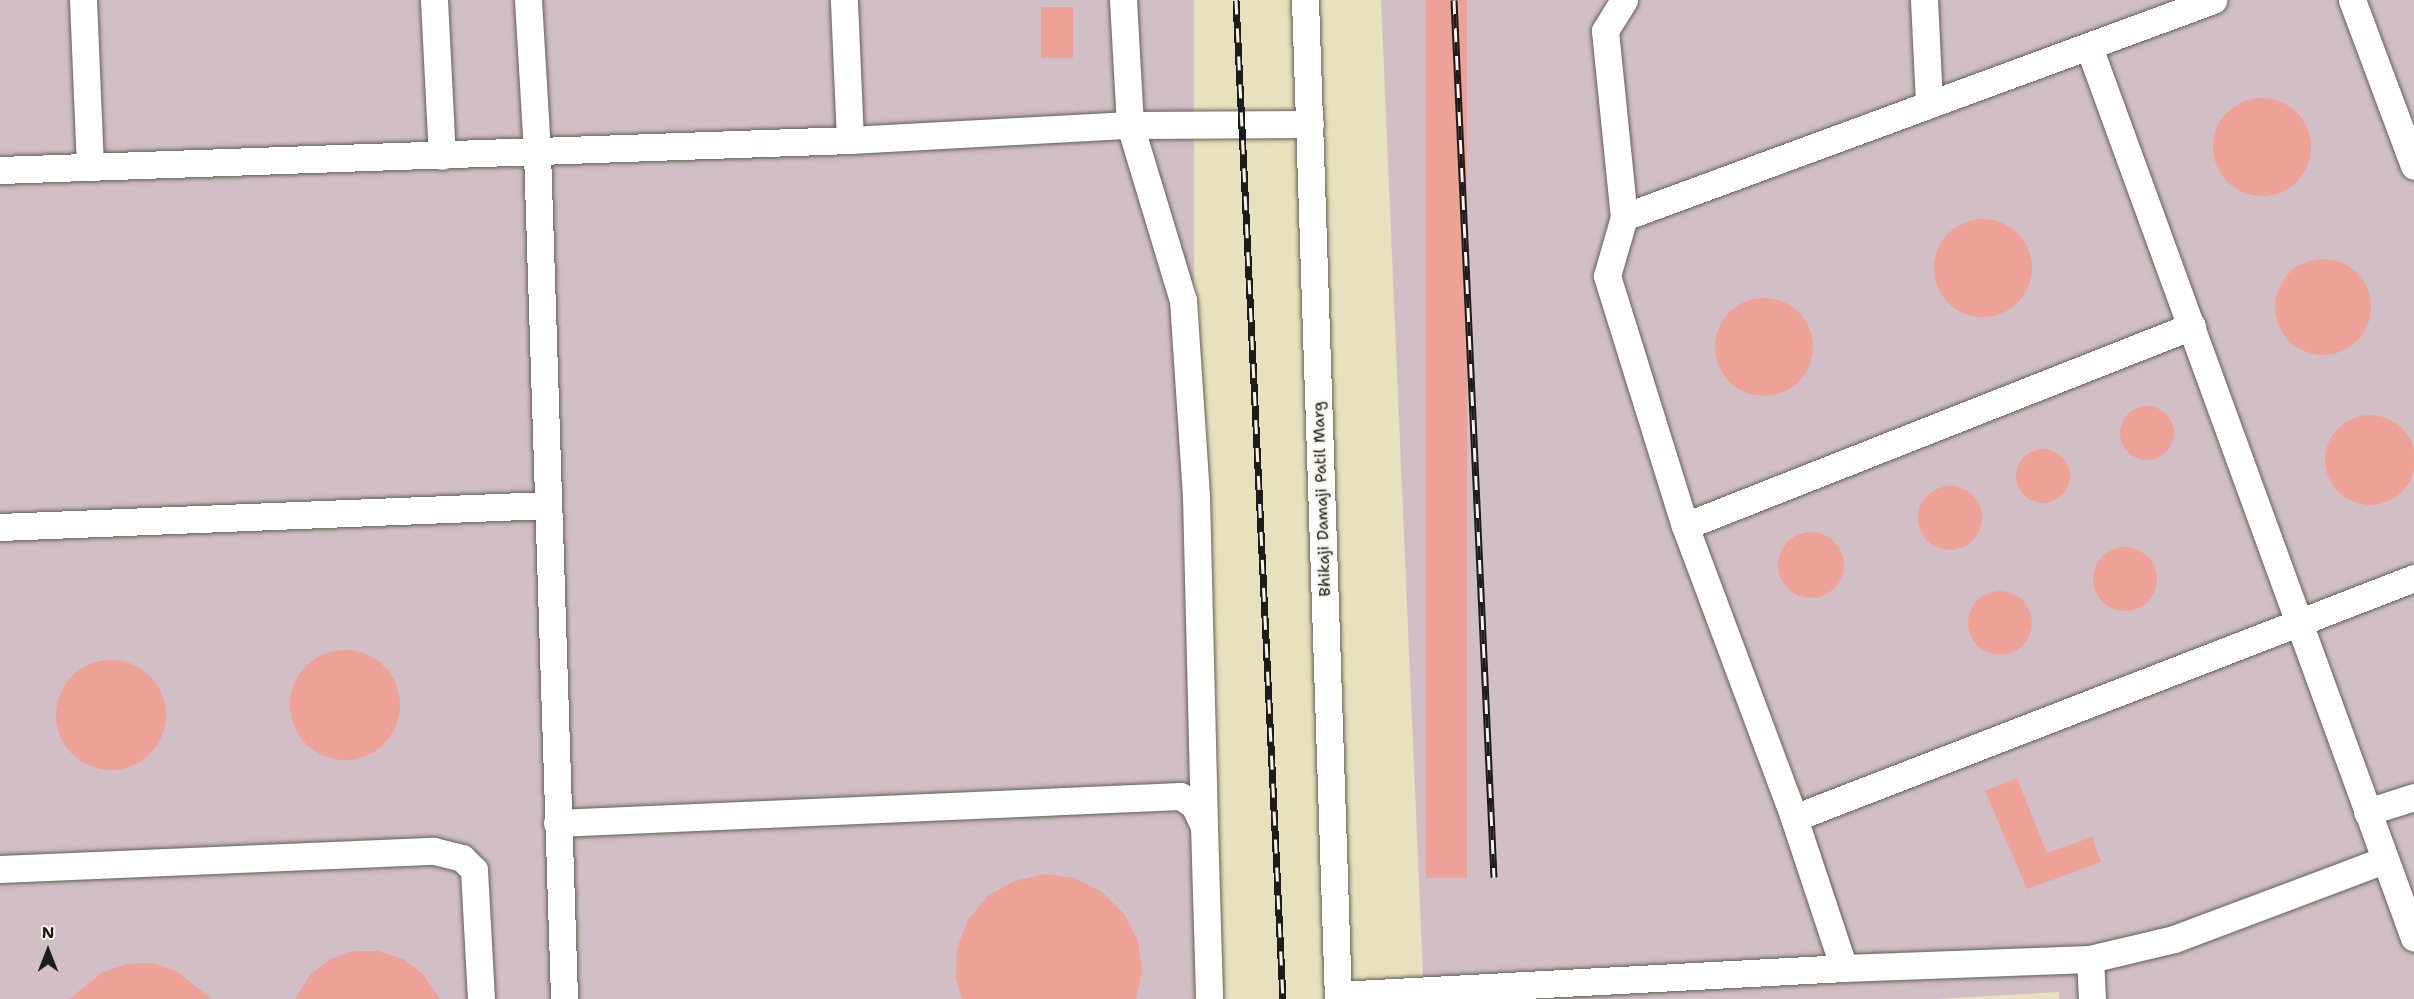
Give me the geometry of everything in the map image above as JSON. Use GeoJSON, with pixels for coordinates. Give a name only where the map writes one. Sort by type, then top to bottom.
{"type":"FeatureCollection","features":[{"type":"Feature","properties":{"kind":"street"},"geometry":{"type":"LineString","coordinates":[[83,0],[90,166]]}},
{"type":"Feature","properties":{"kind":"street"},"geometry":{"type":"LineString","coordinates":[[434,0],[442,156]]}},
{"type":"Feature","properties":{"kind":"street"},"geometry":{"type":"LineString","coordinates":[[528,0],[537,152],[564,999]]}},
{"type":"Feature","properties":{"kind":"street"},"geometry":{"type":"LineString","coordinates":[[844,0],[850,140]]}},
{"type":"Feature","properties":{"kind":"street"},"geometry":{"type":"LineString","coordinates":[[1123,0],[1130,125],[1183,300],[1196,497],[1209,999]]}},
{"type":"Feature","properties":{"kind":"street","name":"Bhikaji Damaji Patil Marg"},"geometry":{"type":"LineString","coordinates":[[1305,0],[1338,997]]}},
{"type":"Feature","properties":{"kind":"street"},"geometry":{"type":"LineString","coordinates":[[1624,0],[1605,31],[1624,218],[1607,276],[1685,526],[1794,818],[1844,968]]}},
{"type":"Feature","properties":{"kind":"street"},"geometry":{"type":"LineString","coordinates":[[1924,0],[1929,104]]}},
{"type":"Feature","properties":{"kind":"street"},"geometry":{"type":"LineString","coordinates":[[1624,218],[2213,0]]}},
{"type":"Feature","properties":{"kind":"street"},"geometry":{"type":"LineString","coordinates":[[2352,0],[2414,166]]}},
{"type":"Feature","properties":{"kind":"street"},"geometry":{"type":"LineString","coordinates":[[2089,47],[2414,938]]}},
{"type":"Feature","properties":{"kind":"street"},"geometry":{"type":"LineString","coordinates":[[0,170],[850,140],[1130,125],[1310,124]]}},
{"type":"Feature","properties":{"kind":"street"},"geometry":{"type":"LineString","coordinates":[[1685,526],[2192,326]]}},
{"type":"Feature","properties":{"kind":"street"},"geometry":{"type":"LineString","coordinates":[[0,527],[547,505]]}},
{"type":"Feature","properties":{"kind":"street"},"geometry":{"type":"LineString","coordinates":[[1794,818],[2414,578]]}},
{"type":"Feature","properties":{"kind":"street"},"geometry":{"type":"LineString","coordinates":[[557,824],[1180,796],[1194,805],[1204,826]]}},
{"type":"Feature","properties":{"kind":"street"},"geometry":{"type":"LineString","coordinates":[[2367,812],[2414,797]]}},
{"type":"Feature","properties":{"kind":"street"},"geometry":{"type":"LineString","coordinates":[[0,869],[434,851],[462,858],[474,870],[482,999]]}},
{"type":"Feature","properties":{"kind":"street"},"geometry":{"type":"LineString","coordinates":[[1338,997],[1844,968],[2090,959],[2174,939],[2384,860]]}},
{"type":"Feature","properties":{"kind":"street"},"geometry":{"type":"LineString","coordinates":[[2090,959],[2092,999]]}},
{"type":"Feature","properties":{"kind":"shaded area"},"geometry":{"type":"Polygon","coordinates":[[[0,0],[1194,0],[1194,999],[0,999],[0,0]]]}},
{"type":"Feature","properties":{"kind":"shaded area"},"geometry":{"type":"Polygon","coordinates":[[[1381,0],[2414,0],[2414,999],[2059,999],[2059,992],[1936,999],[1424,999],[1381,0]]]}},
{"type":"Feature","properties":{"kind":"building"},"geometry":{"type":"Polygon","coordinates":[[[1426,0],[1467,0],[1467,878],[1426,878],[1426,0]]]}},
{"type":"Feature","properties":{"kind":"building"},"geometry":{"type":"Polygon","coordinates":[[[1041,7],[1073,7],[1073,58],[1041,58],[1041,7]]]}},
{"type":"Feature","properties":{"kind":"building"},"geometry":{"type":"Polygon","coordinates":[[[2262,98],[2281,101],[2297,112],[2308,128],[2311,147],[2308,166],[2297,182],[2281,193],[2262,196],[2243,193],[2227,182],[2216,166],[2213,147],[2216,128],[2227,112],[2243,101],[2262,98]]]}},
{"type":"Feature","properties":{"kind":"building"},"geometry":{"type":"Polygon","coordinates":[[[1983,219],[2002,222],[2018,233],[2029,249],[2032,268],[2029,287],[2018,303],[2002,314],[1983,317],[1964,314],[1948,303],[1937,287],[1934,268],[1937,249],[1948,233],[1964,222],[1983,219]]]}},
{"type":"Feature","properties":{"kind":"building"},"geometry":{"type":"Polygon","coordinates":[[[2323,259],[2341,263],[2357,273],[2367,289],[2371,307],[2367,325],[2357,341],[2341,351],[2323,355],[2305,351],[2289,341],[2279,325],[2275,307],[2279,289],[2289,273],[2305,263],[2323,259]]]}},
{"type":"Feature","properties":{"kind":"building"},"geometry":{"type":"Polygon","coordinates":[[[1764,298],[1783,301],[1799,312],[1810,328],[1813,347],[1810,366],[1799,382],[1783,393],[1764,396],[1745,393],[1729,382],[1718,366],[1715,347],[1718,328],[1729,312],[1745,301],[1764,298]]]}},
{"type":"Feature","properties":{"kind":"building"},"geometry":{"type":"Polygon","coordinates":[[[2142,406],[2152,406],[2162,410],[2170,418],[2174,433],[2170,448],[2162,456],[2152,460],[2142,460],[2132,456],[2124,448],[2120,438],[2120,428],[2124,418],[2132,410],[2142,406]]]}},
{"type":"Feature","properties":{"kind":"building"},"geometry":{"type":"Polygon","coordinates":[[[2370,415],[2387,418],[2402,428],[2412,443],[2415,460],[2412,477],[2402,492],[2387,502],[2370,505],[2353,502],[2338,492],[2328,477],[2325,460],[2328,443],[2338,428],[2353,418],[2370,415]]]}},
{"type":"Feature","properties":{"kind":"building"},"geometry":{"type":"Polygon","coordinates":[[[2043,449],[2053,451],[2062,457],[2068,466],[2070,476],[2068,486],[2062,495],[2053,501],[2043,503],[2033,501],[2024,495],[2018,486],[2016,476],[2018,466],[2024,457],[2033,451],[2043,449]]]}},
{"type":"Feature","properties":{"kind":"building"},"geometry":{"type":"Polygon","coordinates":[[[1950,486],[1968,491],[1973,495],[1977,500],[1982,518],[1977,536],[1973,541],[1968,545],[1950,550],[1932,545],[1927,541],[1923,536],[1918,518],[1923,500],[1927,495],[1932,491],[1950,486]]]}},
{"type":"Feature","properties":{"kind":"building"},"geometry":{"type":"Polygon","coordinates":[[[1811,532],[1823,535],[1834,542],[1841,553],[1844,565],[1841,577],[1834,588],[1823,595],[1811,598],[1799,595],[1788,588],[1781,577],[1778,565],[1781,553],[1788,542],[1799,535],[1811,532]]]}},
{"type":"Feature","properties":{"kind":"building"},"geometry":{"type":"Polygon","coordinates":[[[2125,547],[2148,556],[2157,579],[2148,602],[2125,611],[2102,602],[2093,579],[2102,556],[2125,547]]]}},
{"type":"Feature","properties":{"kind":"building"},"geometry":{"type":"Polygon","coordinates":[[[1994,591],[2006,591],[2023,600],[2030,611],[2032,623],[2030,635],[2023,646],[2006,655],[1994,655],[1982,650],[1973,641],[1968,629],[1968,617],[1973,605],[1982,596],[1994,591]]]}},
{"type":"Feature","properties":{"kind":"building"},"geometry":{"type":"Polygon","coordinates":[[[345,650],[366,655],[384,666],[395,684],[400,705],[395,726],[384,744],[366,755],[345,760],[324,755],[306,744],[295,726],[290,705],[295,684],[306,666],[324,655],[345,650]]]}},
{"type":"Feature","properties":{"kind":"building"},"geometry":{"type":"Polygon","coordinates":[[[111,660],[132,665],[150,676],[161,694],[166,715],[161,736],[150,754],[132,765],[111,770],[90,765],[72,754],[61,736],[56,715],[61,694],[72,676],[90,665],[111,660]]]}},
{"type":"Feature","properties":{"kind":"building"},"geometry":{"type":"Polygon","coordinates":[[[2017,778],[2047,853],[2092,837],[2101,862],[2027,889],[1985,791],[2017,778]]]}},
{"type":"Feature","properties":{"kind":"building"},"geometry":{"type":"Polygon","coordinates":[[[1044,874],[1075,878],[1102,892],[1124,914],[1138,941],[1142,971],[1136,999],[962,999],[956,979],[957,948],[968,920],[988,896],[1014,881],[1044,874]]]}},
{"type":"Feature","properties":{"kind":"building"},"geometry":{"type":"Polygon","coordinates":[[[354,951],[379,951],[403,959],[423,974],[440,999],[295,999],[310,975],[330,959],[354,951]]]}},
{"type":"Feature","properties":{"kind":"building"},"geometry":{"type":"Polygon","coordinates":[[[153,963],[176,971],[212,999],[69,999],[103,972],[127,964],[153,963]]]}},
{"type":"Feature","properties":{"kind":"railway"},"geometry":{"type":"LineString","coordinates":[[1236,0],[1283,999]]}},
{"type":"Feature","properties":{"kind":"railway"},"geometry":{"type":"LineString","coordinates":[[1454,0],[1494,877]]}}]}
